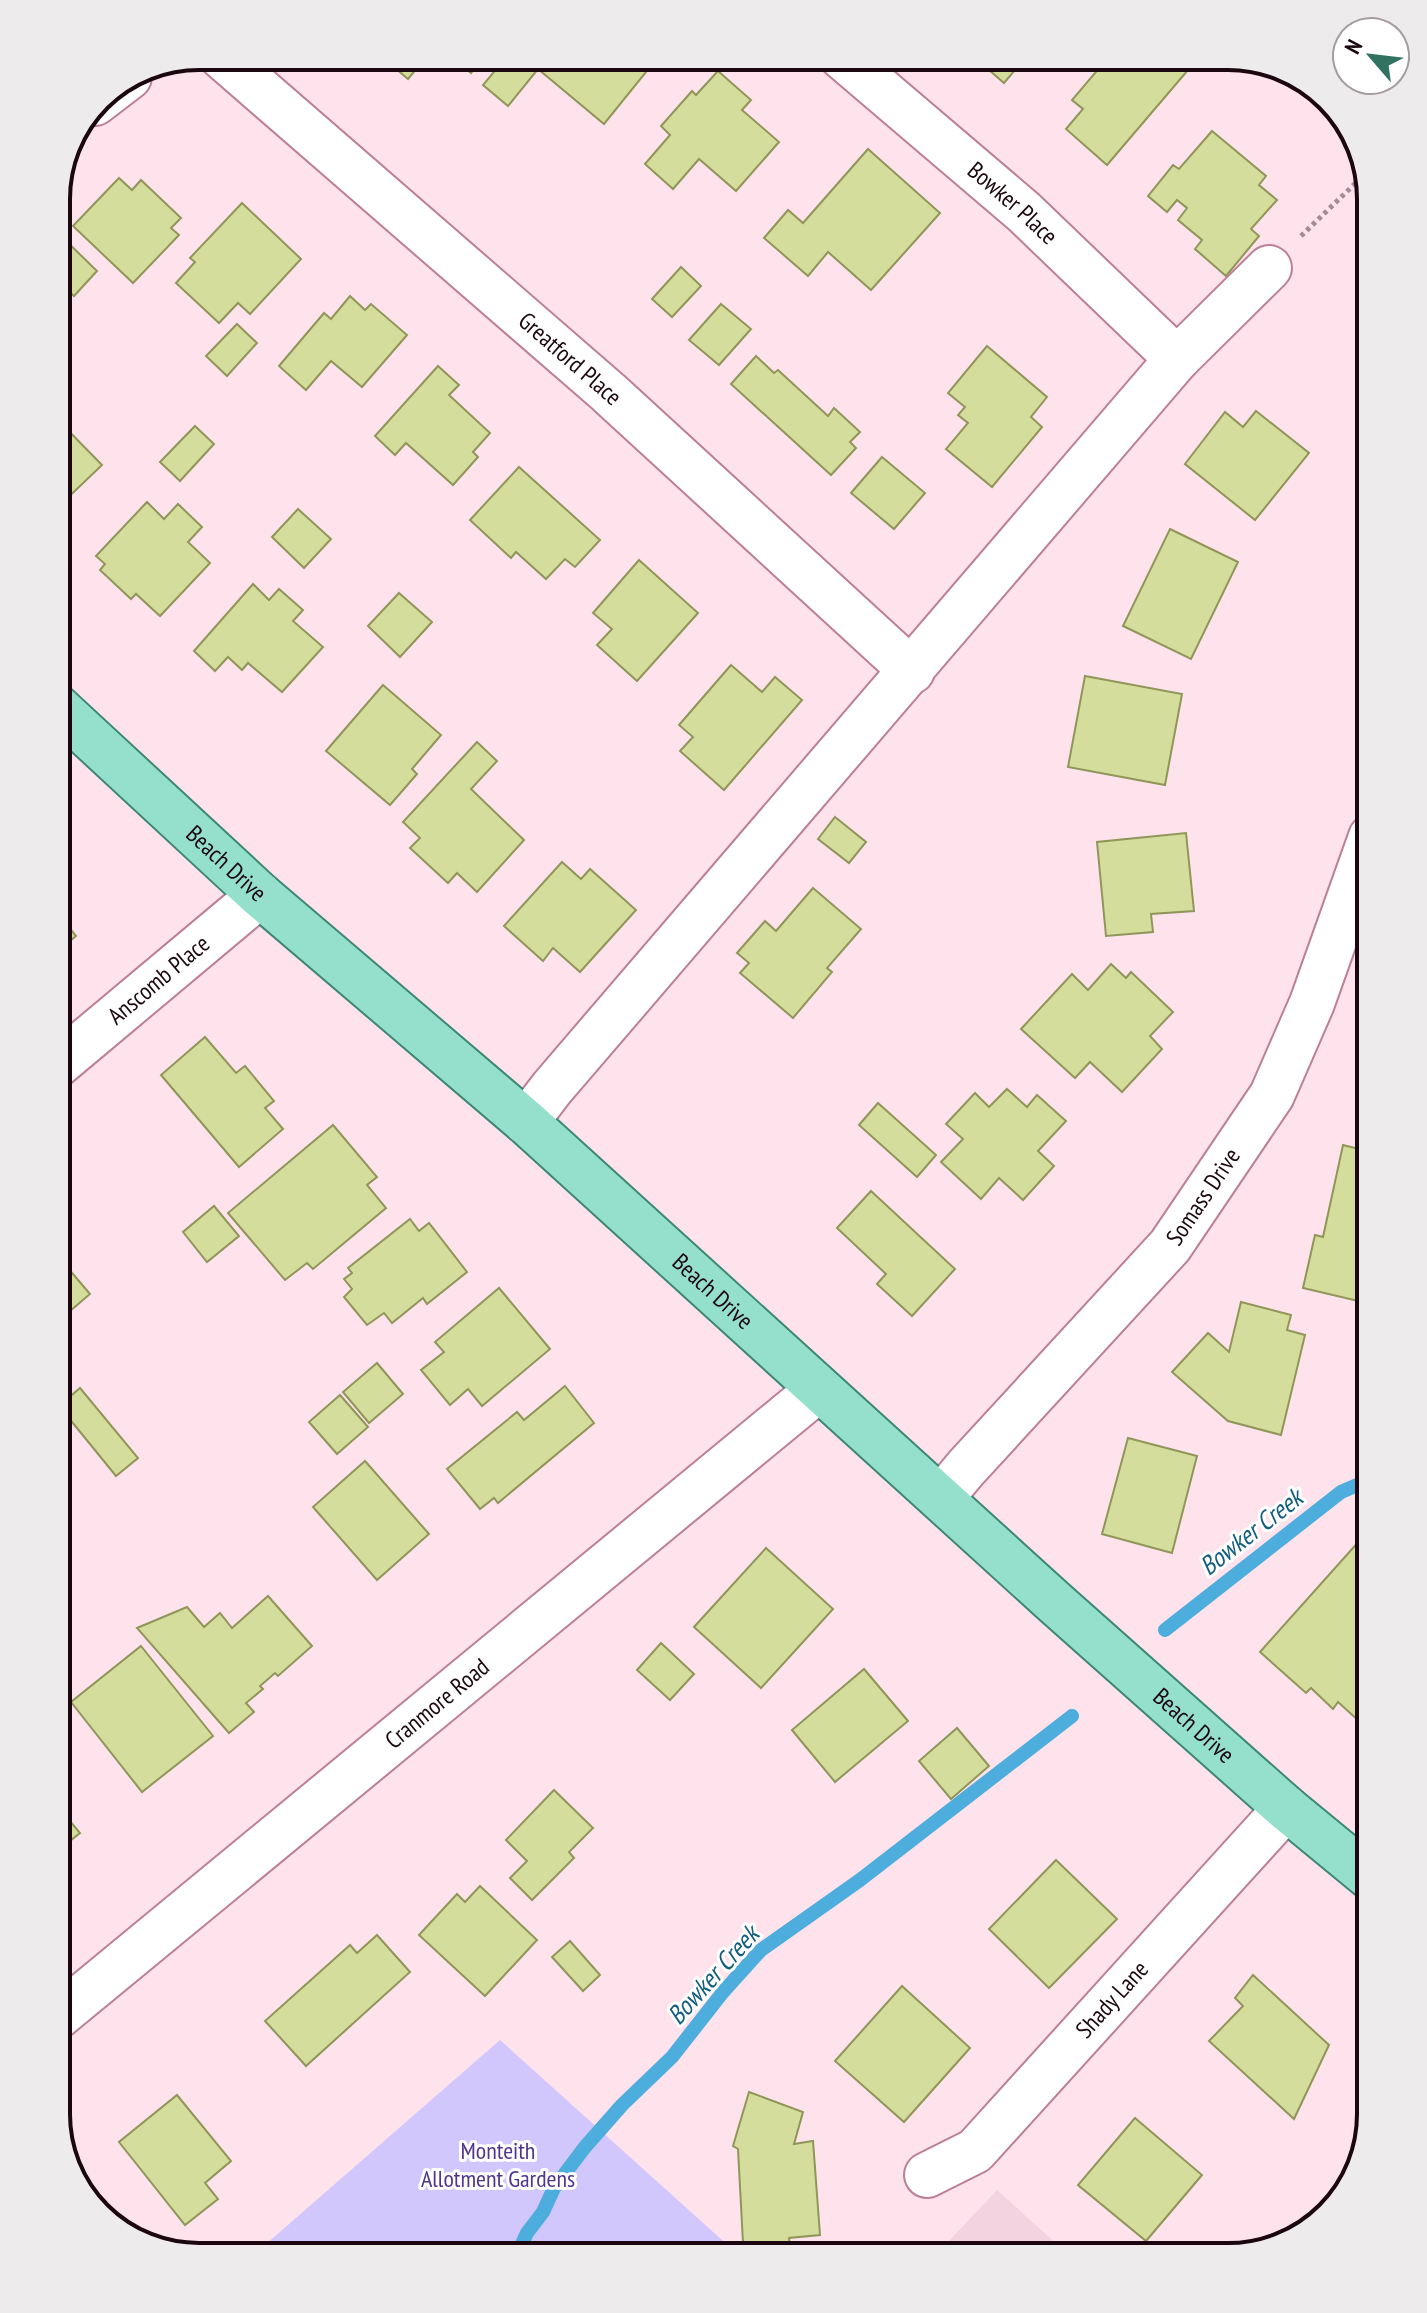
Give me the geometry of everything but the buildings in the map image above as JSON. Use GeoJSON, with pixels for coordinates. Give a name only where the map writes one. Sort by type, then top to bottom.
{"type":"FeatureCollection","features":[{"type":"Feature","properties":{"kind":"main road","name":"Beach Drive"},"geometry":{"type":"LineString","coordinates":[[70,719],[260,895],[526,1122],[1286,1808],[1357,1866]]}},
{"type":"Feature","properties":{"kind":"street","name":"Greatford Place"},"geometry":{"type":"LineString","coordinates":[[237,70],[608,392],[912,671]]}},
{"type":"Feature","properties":{"kind":"street","name":"Bowker Place"},"geometry":{"type":"LineString","coordinates":[[857,70],[1024,212],[1177,359]]}},
{"type":"Feature","properties":{"kind":"street"},"geometry":{"type":"LineString","coordinates":[[526,1122],[1177,359],[1269,268]]}},
{"type":"Feature","properties":{"kind":"street","name":"Somass Drive"},"geometry":{"type":"LineString","coordinates":[[941,1498],[1170,1246],[1272,1095],[1312,1003],[1357,876]]}},
{"type":"Feature","properties":{"kind":"street","name":"Anscomb Place"},"geometry":{"type":"LineString","coordinates":[[70,1054],[260,895]]}},
{"type":"Feature","properties":{"kind":"street","name":"Cranmore Road"},"geometry":{"type":"LineString","coordinates":[[70,2006],[819,1389]]}},
{"type":"Feature","properties":{"kind":"street","name":"Shady Lane"},"geometry":{"type":"LineString","coordinates":[[927,2175],[975,2151],[1286,1808]]}},
{"type":"Feature","properties":{"kind":"path"},"geometry":{"type":"LineString","coordinates":[[1269,268],[1356,183]]}},
{"type":"Feature","properties":{"kind":"shaded area"},"geometry":{"type":"Polygon","coordinates":[[[997,2190],[1056,2243],[947,2243],[997,2190]]]}},
{"type":"Feature","properties":{"kind":"green space","name":"Monteith Allotment Gardens"},"geometry":{"type":"Polygon","coordinates":[[[500,2040],[725,2243],[267,2243],[500,2040]]]}},
{"type":"Feature","properties":{"kind":"waterway","name":"Bowker Creek"},"geometry":{"type":"LineString","coordinates":[[1165,1630],[1341,1492],[1357,1485]]}},
{"type":"Feature","properties":{"kind":"waterway","name":"Bowker Creek"},"geometry":{"type":"LineString","coordinates":[[522,2243],[543,2212],[554,2188],[585,2147],[622,2105],[672,2057],[761,1950],[860,1880],[1072,1716]]}}]}
